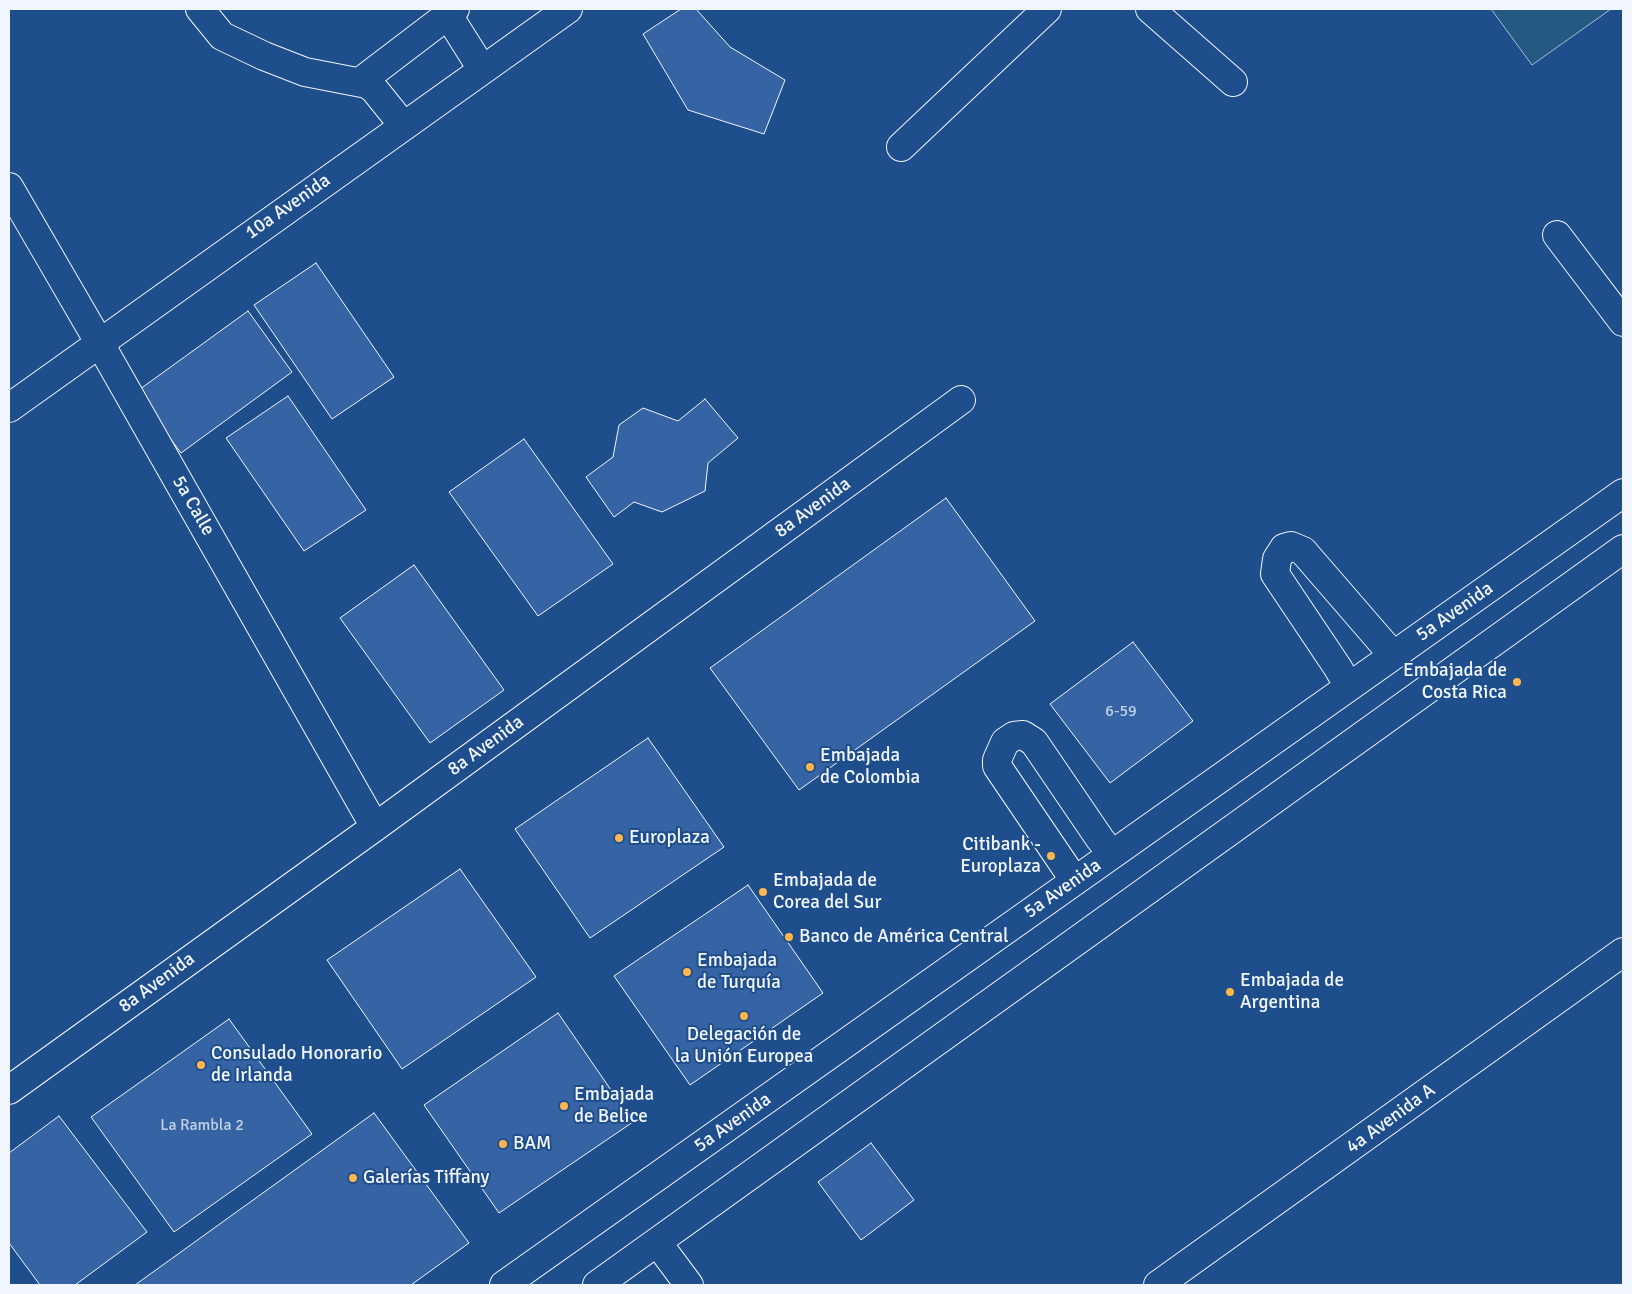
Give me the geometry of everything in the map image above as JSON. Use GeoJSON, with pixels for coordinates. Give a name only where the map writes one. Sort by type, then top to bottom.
{"type":"FeatureCollection","features":[{"type":"Feature","properties":{"kind":"street"},"geometry":{"type":"LineString","coordinates":[[200,9],[222,36],[264,56],[305,72],[367,84],[374,89],[403,125]]}},
{"type":"Feature","properties":{"kind":"street","name":"10a Avenida"},"geometry":{"type":"LineString","coordinates":[[9,408],[568,9]]}},
{"type":"Feature","properties":{"kind":"street"},"geometry":{"type":"LineString","coordinates":[[902,147],[1047,9]]}},
{"type":"Feature","properties":{"kind":"street"},"geometry":{"type":"LineString","coordinates":[[1150,9],[1233,82]]}},
{"type":"Feature","properties":{"kind":"street"},"geometry":{"type":"LineString","coordinates":[[360,82],[451,12],[482,69]]}},
{"type":"Feature","properties":{"kind":"street","name":"5a Calle"},"geometry":{"type":"LineString","coordinates":[[9,187],[375,827]]}},
{"type":"Feature","properties":{"kind":"street"},"geometry":{"type":"LineString","coordinates":[[1557,235],[1623,322]]}},
{"type":"Feature","properties":{"kind":"street","name":"8a Avenida"},"geometry":{"type":"LineString","coordinates":[[9,1090],[375,827],[961,400]]}},
{"type":"Feature","properties":{"kind":"street","name":"5a Avenida"},"geometry":{"type":"LineString","coordinates":[[504,1285],[1623,493]]}},
{"type":"Feature","properties":{"kind":"street"},"geometry":{"type":"LineString","coordinates":[[1349,687],[1275,574],[1277,559],[1284,548],[1291,546],[1303,551],[1393,656]]}},
{"type":"Feature","properties":{"kind":"street"},"geometry":{"type":"LineString","coordinates":[[597,1285],[1623,549]]}},
{"type":"Feature","properties":{"kind":"street"},"geometry":{"type":"LineString","coordinates":[[1075,881],[997,766],[997,760],[1005,742],[1014,736],[1023,735],[1034,742],[1112,854]]}},
{"type":"Feature","properties":{"kind":"street","name":"4a Avenida A"},"geometry":{"type":"LineString","coordinates":[[1158,1285],[1623,952]]}},
{"type":"Feature","properties":{"kind":"street"},"geometry":{"type":"LineString","coordinates":[[657,1242],[689,1285]]}},
{"type":"Feature","properties":{"kind":"shaded area"},"geometry":{"type":"Polygon","coordinates":[[[1491,9],[1611,9],[1532,65],[1491,9]]]}},
{"type":"Feature","properties":{"kind":"building"},"geometry":{"type":"Polygon","coordinates":[[[681,9],[696,9],[730,47],[785,80],[764,134],[688,110],[643,34],[681,9]]]}},
{"type":"Feature","properties":{"kind":"building"},"geometry":{"type":"Polygon","coordinates":[[[316,263],[394,377],[332,419],[254,305],[316,263]]]}},
{"type":"Feature","properties":{"kind":"building"},"geometry":{"type":"Polygon","coordinates":[[[248,311],[292,372],[181,453],[136,392],[248,311]]]}},
{"type":"Feature","properties":{"kind":"building"},"geometry":{"type":"Polygon","coordinates":[[[288,396],[366,510],[304,551],[226,438],[288,396]]]}},
{"type":"Feature","properties":{"kind":"building"},"geometry":{"type":"Polygon","coordinates":[[[705,399],[738,438],[708,463],[705,491],[662,512],[634,502],[614,517],[586,477],[613,457],[619,425],[643,408],[678,421],[705,399]]]}},
{"type":"Feature","properties":{"kind":"building"},"geometry":{"type":"Polygon","coordinates":[[[524,439],[613,564],[538,616],[449,492],[524,439]]]}},
{"type":"Feature","properties":{"kind":"building"},"geometry":{"type":"Polygon","coordinates":[[[946,498],[1035,621],[799,790],[710,668],[946,498]]]}},
{"type":"Feature","properties":{"kind":"building"},"geometry":{"type":"Polygon","coordinates":[[[414,565],[504,690],[430,743],[340,618],[414,565]]]}},
{"type":"Feature","properties":{"kind":"building"},"geometry":{"type":"Polygon","coordinates":[[[1133,642],[1193,721],[1110,783],[1050,704],[1133,642]]]}},
{"type":"Feature","properties":{"kind":"building","name":"Europlaza"},"geometry":{"type":"Polygon","coordinates":[[[648,738],[724,847],[590,938],[515,829],[648,738]]]}},
{"type":"Feature","properties":{"kind":"building"},"geometry":{"type":"Polygon","coordinates":[[[460,869],[536,977],[402,1069],[327,960],[460,869]]]}},
{"type":"Feature","properties":{"kind":"building","name":"Europlaza"},"geometry":{"type":"Polygon","coordinates":[[[748,885],[823,993],[690,1085],[614,976],[748,885]]]}},
{"type":"Feature","properties":{"kind":"building"},"geometry":{"type":"Polygon","coordinates":[[[558,1013],[633,1122],[499,1213],[424,1105],[558,1013]]]}},
{"type":"Feature","properties":{"kind":"building"},"geometry":{"type":"Polygon","coordinates":[[[229,1019],[312,1134],[174,1232],[91,1117],[229,1019]]]}},
{"type":"Feature","properties":{"kind":"building","name":"Galerías Tiffany"},"geometry":{"type":"Polygon","coordinates":[[[374,1113],[469,1243],[411,1285],[135,1285],[374,1113]]]}},
{"type":"Feature","properties":{"kind":"building"},"geometry":{"type":"Polygon","coordinates":[[[59,1116],[147,1232],[75,1285],[40,1285],[9,1243],[9,1153],[59,1116]]]}},
{"type":"Feature","properties":{"kind":"building"},"geometry":{"type":"Polygon","coordinates":[[[871,1143],[914,1200],[861,1240],[818,1182],[871,1143]]]}},
{"type":"Feature","properties":{"kind":"place","name":"Embajada de Costa Rica"},"geometry":{"type":"Point","coordinates":[1517,682]}},
{"type":"Feature","properties":{"kind":"place","name":"Embajada de Colombia"},"geometry":{"type":"Point","coordinates":[810,767]}},
{"type":"Feature","properties":{"kind":"place","name":"Europlaza"},"geometry":{"type":"Point","coordinates":[619,838]}},
{"type":"Feature","properties":{"kind":"place","name":"Citibank - Europlaza"},"geometry":{"type":"Point","coordinates":[1051,856]}},
{"type":"Feature","properties":{"kind":"place","name":"Embajada de Corea del Sur"},"geometry":{"type":"Point","coordinates":[763,892]}},
{"type":"Feature","properties":{"kind":"place","name":"Banco de América Central"},"geometry":{"type":"Point","coordinates":[789,937]}},
{"type":"Feature","properties":{"kind":"place","name":"Embajada de Turquía"},"geometry":{"type":"Point","coordinates":[687,972]}},
{"type":"Feature","properties":{"kind":"place","name":"Embajada de Argentina"},"geometry":{"type":"Point","coordinates":[1230,992]}},
{"type":"Feature","properties":{"kind":"place","name":"Delegación de la Unión Europea"},"geometry":{"type":"Point","coordinates":[744,1016]}},
{"type":"Feature","properties":{"kind":"place","name":"Consulado Honorario de Irlanda"},"geometry":{"type":"Point","coordinates":[201,1065]}},
{"type":"Feature","properties":{"kind":"place","name":"Embajada de Belice"},"geometry":{"type":"Point","coordinates":[564,1106]}},
{"type":"Feature","properties":{"kind":"place","name":"BAM"},"geometry":{"type":"Point","coordinates":[503,1144]}},
{"type":"Feature","properties":{"kind":"place","name":"Galerías Tiffany"},"geometry":{"type":"Point","coordinates":[353,1178]}}]}
